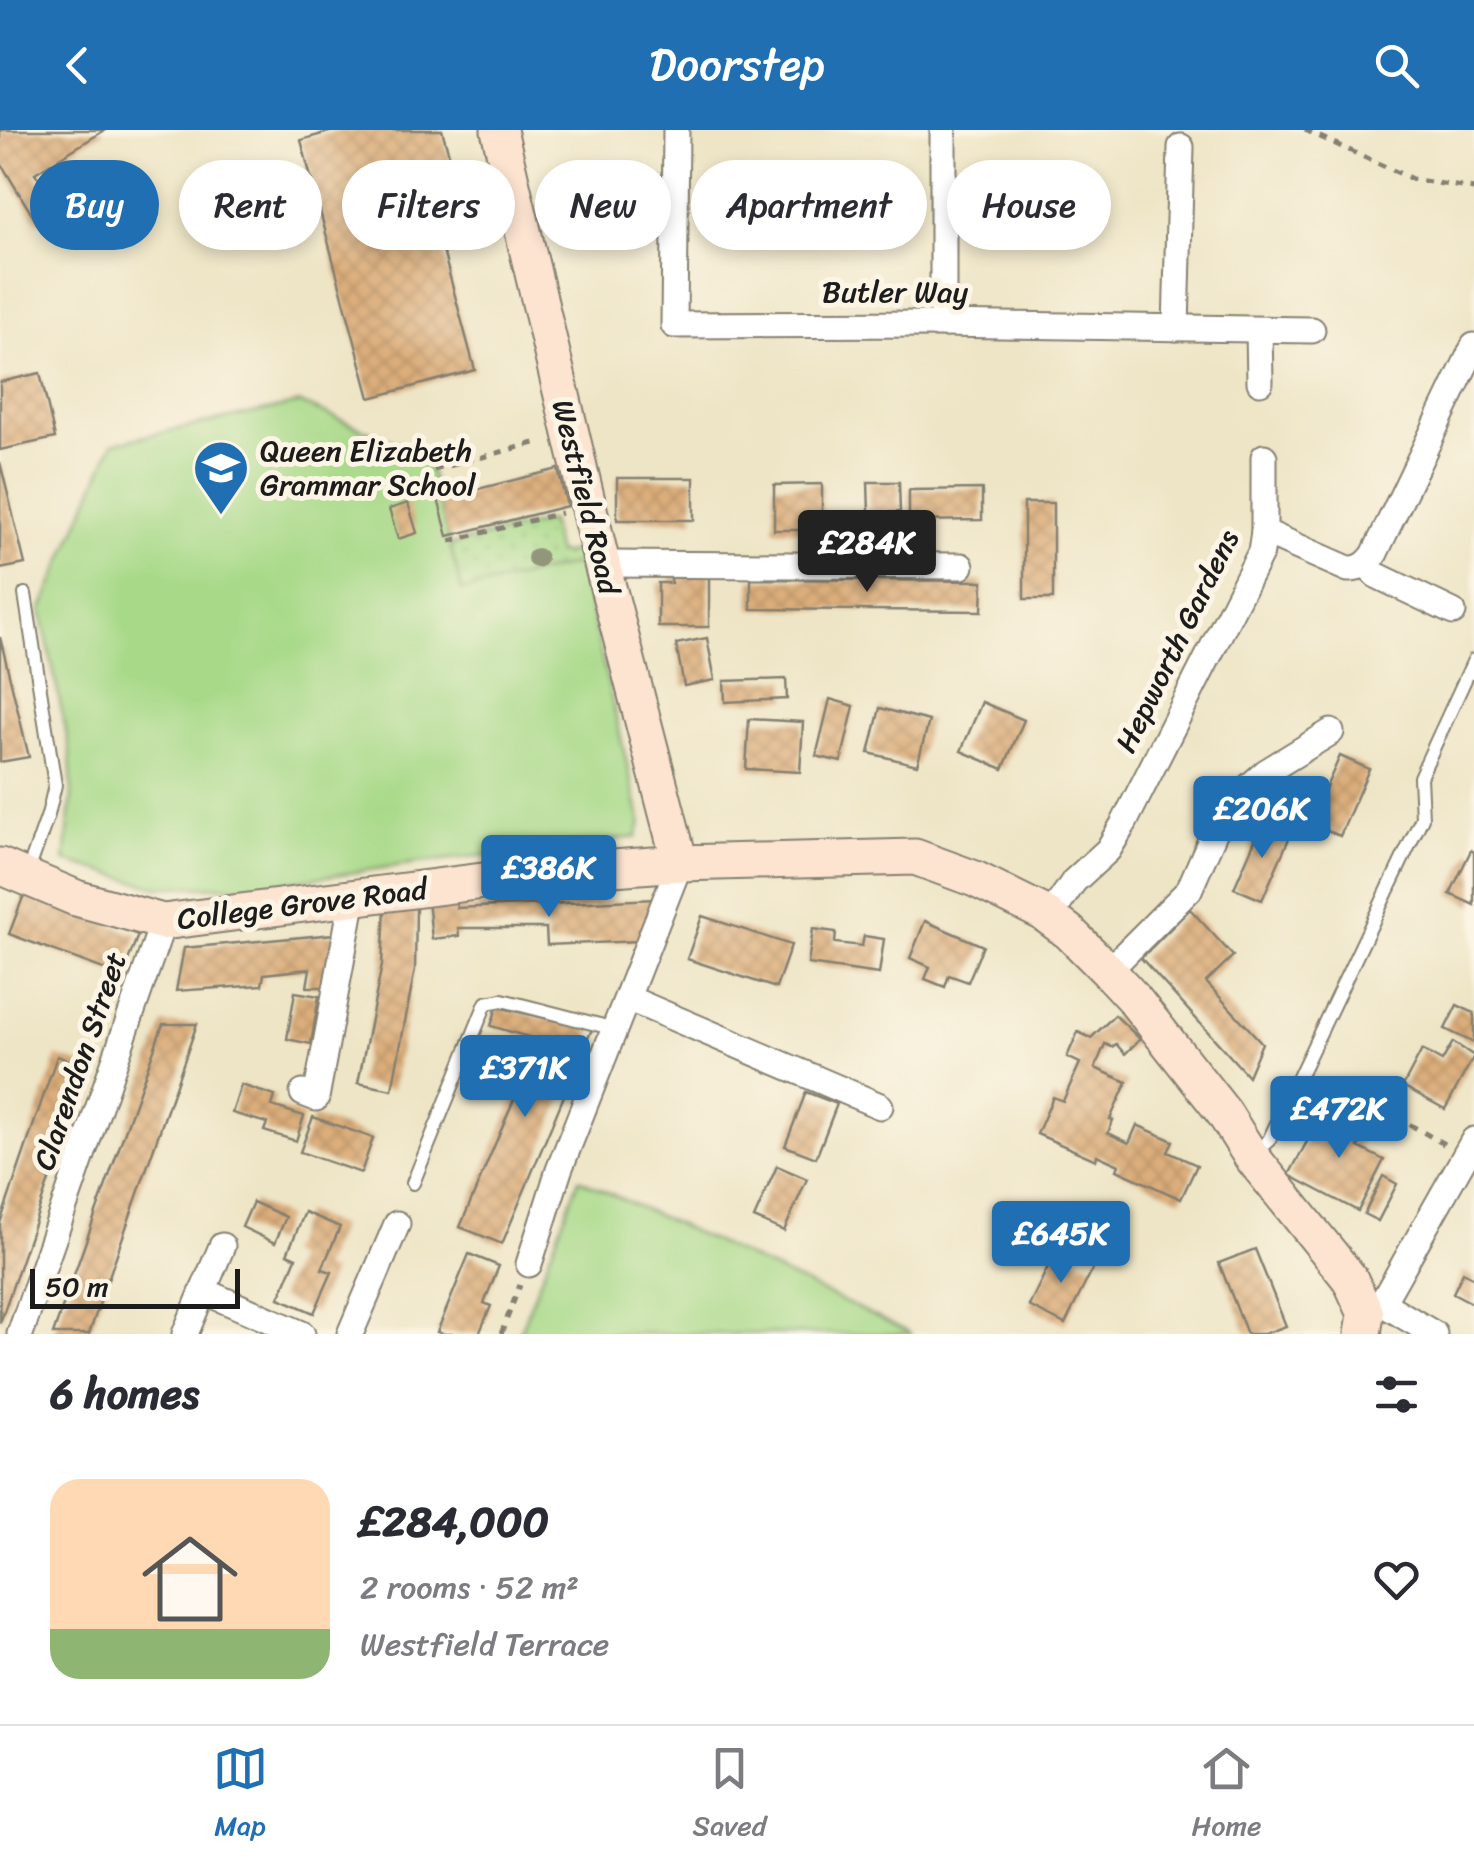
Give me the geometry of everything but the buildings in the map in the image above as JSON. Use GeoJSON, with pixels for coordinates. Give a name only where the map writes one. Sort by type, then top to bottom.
{"type":"FeatureCollection","features":[{"type":"Feature","properties":{"kind":"street","name":"Westfield Road"},"geometry":{"type":"LineString","coordinates":[[499,130],[602,564],[680,862]]}},
{"type":"Feature","properties":{"kind":"street","name":"Butler Way"},"geometry":{"type":"LineString","coordinates":[[676,130],[674,324],[1312,330]]}},
{"type":"Feature","properties":{"kind":"street"},"geometry":{"type":"LineString","coordinates":[[943,324],[944,130]]}},
{"type":"Feature","properties":{"kind":"street"},"geometry":{"type":"LineString","coordinates":[[1176,328],[1181,147]]}},
{"type":"Feature","properties":{"kind":"street"},"geometry":{"type":"LineString","coordinates":[[1259,330],[1260,382]]}},
{"type":"Feature","properties":{"kind":"street"},"geometry":{"type":"LineString","coordinates":[[1453,612],[1376,575],[1366,564],[1374,556],[1474,346]]}},
{"type":"Feature","properties":{"kind":"street"},"geometry":{"type":"LineString","coordinates":[[1264,457],[1264,532]]}},
{"type":"Feature","properties":{"kind":"street","name":"Hepworth Gardens"},"geometry":{"type":"LineString","coordinates":[[1049,918],[1074,881],[1108,850],[1124,823],[1260,552],[1264,532],[1348,569],[1366,564]]}},
{"type":"Feature","properties":{"kind":"street"},"geometry":{"type":"LineString","coordinates":[[602,564],[962,566]]}},
{"type":"Feature","properties":{"kind":"street"},"geometry":{"type":"LineString","coordinates":[[1108,971],[1189,890],[1224,808],[1266,772],[1331,732]]}},
{"type":"Feature","properties":{"kind":"street","name":"College Grove Road"},"geometry":{"type":"LineString","coordinates":[[13,872],[76,898],[162,922],[546,873],[680,862],[915,857],[975,879],[1070,932],[1133,998],[1224,1114],[1251,1156],[1350,1279],[1370,1317]]}},
{"type":"Feature","properties":{"kind":"street"},"geometry":{"type":"LineString","coordinates":[[529,1264],[560,1170],[680,862]]}},
{"type":"Feature","properties":{"kind":"street"},"geometry":{"type":"LineString","coordinates":[[303,1094],[316,1098],[353,897]]}},
{"type":"Feature","properties":{"kind":"street","name":"Clarendon Street"},"geometry":{"type":"LineString","coordinates":[[20,1334],[162,922]]}},
{"type":"Feature","properties":{"kind":"street"},"geometry":{"type":"LineString","coordinates":[[627,998],[880,1106]]}},
{"type":"Feature","properties":{"kind":"street"},"geometry":{"type":"LineString","coordinates":[[1434,1334],[1370,1317],[1469,1148]]}},
{"type":"Feature","properties":{"kind":"street"},"geometry":{"type":"LineString","coordinates":[[350,1334],[397,1224]]}},
{"type":"Feature","properties":{"kind":"street"},"geometry":{"type":"LineString","coordinates":[[185,1334],[222,1246]]}},
{"type":"Feature","properties":{"kind":"street"},"geometry":{"type":"LineString","coordinates":[[203,1291],[302,1334]]}},
{"type":"Feature","properties":{"kind":"lane"},"geometry":{"type":"LineString","coordinates":[[13,872],[48,815],[56,785],[25,594]]}},
{"type":"Feature","properties":{"kind":"lane"},"geometry":{"type":"LineString","coordinates":[[1251,1156],[1269,1140],[1422,818],[1420,776],[1474,660]]}},
{"type":"Feature","properties":{"kind":"lane"},"geometry":{"type":"LineString","coordinates":[[413,1183],[486,1003],[502,1000],[615,1028]]}},
{"type":"Feature","properties":{"kind":"path"},"geometry":{"type":"LineString","coordinates":[[1306,130],[1412,179],[1474,190]]}},
{"type":"Feature","properties":{"kind":"path"},"geometry":{"type":"LineString","coordinates":[[434,470],[570,434]]}},
{"type":"Feature","properties":{"kind":"path"},"geometry":{"type":"LineString","coordinates":[[450,541],[588,506]]}},
{"type":"Feature","properties":{"kind":"path"},"geometry":{"type":"LineString","coordinates":[[508,526],[510,537]]}},
{"type":"Feature","properties":{"kind":"path"},"geometry":{"type":"LineString","coordinates":[[1340,1084],[1469,1148]]}},
{"type":"Feature","properties":{"kind":"path"},"geometry":{"type":"LineString","coordinates":[[501,1334],[529,1264]]}},
{"type":"Feature","properties":{"kind":"green space"},"geometry":{"type":"Polygon","coordinates":[[[300,403],[426,455],[462,590],[579,563],[641,822],[637,837],[260,886],[157,887],[65,861],[72,794],[70,751],[41,611],[113,443],[300,403]]]}},
{"type":"Feature","properties":{"kind":"green space"},"geometry":{"type":"Polygon","coordinates":[[[550,521],[557,554],[576,551],[579,563],[462,591],[450,545],[550,521]]]}},
{"type":"Feature","properties":{"kind":"green space"},"geometry":{"type":"Polygon","coordinates":[[[579,1179],[907,1331],[911,1334],[519,1334],[579,1179]]]}},
{"type":"Feature","properties":{"kind":"place","name":"Queen Elizabeth Grammar School"},"geometry":{"type":"Point","coordinates":[221,517]}}]}
